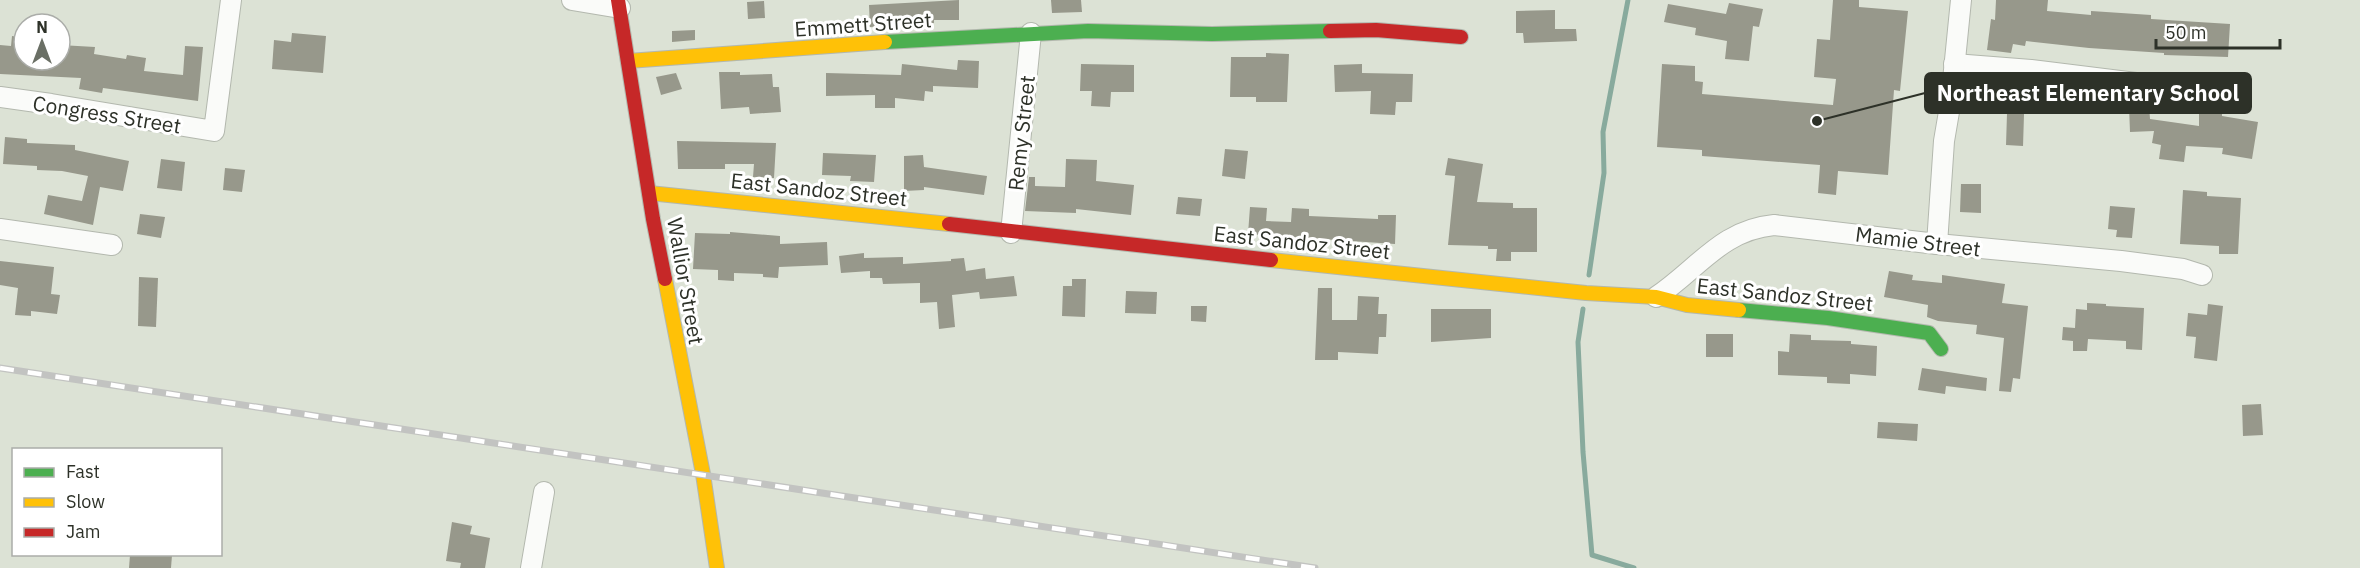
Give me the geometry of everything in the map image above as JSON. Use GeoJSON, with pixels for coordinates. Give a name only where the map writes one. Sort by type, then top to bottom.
{"type":"FeatureCollection","features":[{"type":"Feature","properties":{"kind":"street","name":"Congress Street"},"geometry":{"type":"LineString","coordinates":[[0,97],[214,131],[231,0]]}},
{"type":"Feature","properties":{"kind":"street"},"geometry":{"type":"LineString","coordinates":[[572,0],[619,4]]}},
{"type":"Feature","properties":{"kind":"street"},"geometry":{"type":"LineString","coordinates":[[1937,244],[1944,141],[1951,100],[1961,0]]}},
{"type":"Feature","properties":{"kind":"street","name":"Wallior Street"},"geometry":{"type":"LineString","coordinates":[[619,4],[669,307],[703,474],[717,568]]}},
{"type":"Feature","properties":{"kind":"street","name":"Emmett Street"},"geometry":{"type":"LineString","coordinates":[[628,61],[863,43],[1089,31],[1212,34],[1376,30],[1461,37]]}},
{"type":"Feature","properties":{"kind":"street","name":"Remy Street"},"geometry":{"type":"LineString","coordinates":[[1011,233],[1031,33]]}},
{"type":"Feature","properties":{"kind":"street"},"geometry":{"type":"LineString","coordinates":[[1954,64],[2031,70],[2152,85],[2216,99]]}},
{"type":"Feature","properties":{"kind":"street","name":"East Sandoz Street"},"geometry":{"type":"LineString","coordinates":[[650,193],[1586,293],[1656,297],[1687,305],[1828,318],[1909,329],[1929,333],[1941,349]]}},
{"type":"Feature","properties":{"kind":"street","name":"Mamie Street"},"geometry":{"type":"LineString","coordinates":[[1656,297],[1674,285],[1717,246],[1754,226],[1774,225],[1937,244],[2121,261],[2183,269],[2202,275]]}},
{"type":"Feature","properties":{"kind":"street"},"geometry":{"type":"LineString","coordinates":[[0,229],[112,245]]}},
{"type":"Feature","properties":{"kind":"street"},"geometry":{"type":"LineString","coordinates":[[531,568],[544,492]]}},
{"type":"Feature","properties":{"kind":"building"},"geometry":{"type":"Polygon","coordinates":[[[959,0],[959,20],[934,20],[934,23],[870,27],[869,5],[959,0]]]}},
{"type":"Feature","properties":{"kind":"building"},"geometry":{"type":"Polygon","coordinates":[[[1051,0],[1081,0],[1082,12],[1052,13],[1051,0]]]}},
{"type":"Feature","properties":{"kind":"building"},"geometry":{"type":"Polygon","coordinates":[[[1833,0],[1859,0],[1859,7],[1908,11],[1900,91],[1894,90],[1888,175],[1838,171],[1836,195],[1818,193],[1820,165],[1702,156],[1702,150],[1657,147],[1662,64],[1695,66],[1695,81],[1703,82],[1702,94],[1833,105],[1836,79],[1814,77],[1817,39],[1830,40],[1833,0]]]}},
{"type":"Feature","properties":{"kind":"building"},"geometry":{"type":"Polygon","coordinates":[[[1996,0],[2048,0],[2047,11],[2091,15],[2091,11],[2151,15],[2151,19],[2230,24],[2228,57],[2164,55],[2164,53],[2026,41],[2025,46],[2013,44],[2011,53],[1987,50],[1991,19],[1995,20],[1996,0]]]}},
{"type":"Feature","properties":{"kind":"building"},"geometry":{"type":"Polygon","coordinates":[[[764,1],[765,18],[748,19],[747,2],[764,1]]]}},
{"type":"Feature","properties":{"kind":"building"},"geometry":{"type":"Polygon","coordinates":[[[1729,3],[1763,9],[1759,27],[1753,26],[1749,61],[1725,59],[1727,41],[1695,35],[1696,28],[1664,22],[1668,4],[1726,14],[1729,3]]]}},
{"type":"Feature","properties":{"kind":"building"},"geometry":{"type":"Polygon","coordinates":[[[1555,10],[1555,29],[1576,29],[1577,41],[1524,43],[1523,33],[1516,33],[1516,11],[1555,10]]]}},
{"type":"Feature","properties":{"kind":"building"},"geometry":{"type":"Polygon","coordinates":[[[695,30],[695,40],[672,42],[672,31],[695,30]]]}},
{"type":"Feature","properties":{"kind":"building"},"geometry":{"type":"Polygon","coordinates":[[[292,33],[326,36],[323,73],[272,69],[274,40],[291,42],[292,33]]]}},
{"type":"Feature","properties":{"kind":"building"},"geometry":{"type":"Polygon","coordinates":[[[12,36],[12,72],[72,72],[72,46],[95,47],[94,54],[126,59],[127,55],[146,58],[144,71],[183,75],[185,46],[203,47],[198,101],[103,88],[102,93],[79,89],[81,78],[0,74],[0,45],[11,46],[12,36]]]}},
{"type":"Feature","properties":{"kind":"building"},"geometry":{"type":"Polygon","coordinates":[[[1266,53],[1289,54],[1287,102],[1256,102],[1256,97],[1230,97],[1231,57],[1266,57],[1266,53]]]}},
{"type":"Feature","properties":{"kind":"building"},"geometry":{"type":"Polygon","coordinates":[[[958,60],[979,61],[978,88],[933,86],[933,92],[925,91],[924,101],[895,98],[895,108],[875,108],[875,95],[826,96],[826,73],[901,75],[902,64],[957,70],[958,60]]]}},
{"type":"Feature","properties":{"kind":"building"},"geometry":{"type":"Polygon","coordinates":[[[1081,64],[1134,65],[1134,92],[1111,92],[1110,107],[1091,106],[1092,91],[1080,91],[1081,64]]]}},
{"type":"Feature","properties":{"kind":"building"},"geometry":{"type":"Polygon","coordinates":[[[1362,64],[1362,73],[1413,74],[1412,102],[1396,102],[1395,115],[1370,114],[1371,91],[1335,92],[1334,65],[1362,64]]]}},
{"type":"Feature","properties":{"kind":"building"},"geometry":{"type":"Polygon","coordinates":[[[719,72],[740,72],[740,75],[772,74],[773,87],[779,87],[781,112],[750,114],[749,107],[721,109],[719,72]]]}},
{"type":"Feature","properties":{"kind":"building"},"geometry":{"type":"Polygon","coordinates":[[[676,73],[682,89],[661,95],[656,77],[676,73]]]}},
{"type":"Feature","properties":{"kind":"building"},"geometry":{"type":"Polygon","coordinates":[[[2149,105],[2150,119],[2199,126],[2199,112],[2222,113],[2222,116],[2258,122],[2252,159],[2222,154],[2223,148],[2186,146],[2184,162],[2159,159],[2161,145],[2152,143],[2154,131],[2130,132],[2129,106],[2149,105]]]}},
{"type":"Feature","properties":{"kind":"building"},"geometry":{"type":"Polygon","coordinates":[[[2007,113],[2024,114],[2023,146],[2006,145],[2007,113]]]}},
{"type":"Feature","properties":{"kind":"building"},"geometry":{"type":"Polygon","coordinates":[[[5,137],[27,139],[27,143],[75,145],[75,150],[129,161],[123,191],[100,187],[93,225],[44,214],[48,195],[82,201],[88,176],[62,171],[37,170],[37,166],[3,164],[5,137]]]}},
{"type":"Feature","properties":{"kind":"building"},"geometry":{"type":"Polygon","coordinates":[[[677,141],[776,143],[774,178],[753,177],[754,164],[725,164],[725,169],[678,169],[677,141]]]}},
{"type":"Feature","properties":{"kind":"building"},"geometry":{"type":"Polygon","coordinates":[[[1225,149],[1248,151],[1245,179],[1222,176],[1225,149]]]}},
{"type":"Feature","properties":{"kind":"building"},"geometry":{"type":"Polygon","coordinates":[[[823,153],[876,155],[874,182],[850,181],[851,176],[822,175],[823,153]]]}},
{"type":"Feature","properties":{"kind":"building"},"geometry":{"type":"Polygon","coordinates":[[[923,155],[924,167],[987,176],[984,195],[924,187],[924,190],[904,191],[904,156],[923,155]]]}},
{"type":"Feature","properties":{"kind":"building"},"geometry":{"type":"Polygon","coordinates":[[[1448,158],[1483,164],[1477,202],[1513,203],[1513,208],[1537,208],[1537,252],[1511,252],[1511,261],[1496,261],[1497,249],[1488,249],[1488,246],[1448,245],[1455,176],[1445,175],[1448,158]]]}},
{"type":"Feature","properties":{"kind":"building"},"geometry":{"type":"Polygon","coordinates":[[[161,159],[185,162],[182,191],[157,188],[161,159]]]}},
{"type":"Feature","properties":{"kind":"building"},"geometry":{"type":"Polygon","coordinates":[[[1066,159],[1097,160],[1096,181],[1134,185],[1131,215],[1076,209],[1076,213],[1025,211],[1029,177],[1035,177],[1035,186],[1065,187],[1066,159]]]}},
{"type":"Feature","properties":{"kind":"building"},"geometry":{"type":"Polygon","coordinates":[[[225,168],[245,170],[242,192],[223,190],[225,168]]]}},
{"type":"Feature","properties":{"kind":"building"},"geometry":{"type":"Polygon","coordinates":[[[1961,184],[1981,184],[1981,213],[1960,212],[1961,184]]]}},
{"type":"Feature","properties":{"kind":"building"},"geometry":{"type":"Polygon","coordinates":[[[2183,190],[2207,192],[2207,196],[2241,198],[2238,254],[2219,254],[2219,246],[2180,244],[2183,190]]]}},
{"type":"Feature","properties":{"kind":"building"},"geometry":{"type":"Polygon","coordinates":[[[1178,197],[1202,199],[1200,216],[1176,214],[1178,197]]]}},
{"type":"Feature","properties":{"kind":"building"},"geometry":{"type":"Polygon","coordinates":[[[2110,206],[2135,208],[2132,238],[2116,237],[2117,230],[2108,229],[2110,206]]]}},
{"type":"Feature","properties":{"kind":"building"},"geometry":{"type":"Polygon","coordinates":[[[1250,207],[1267,208],[1266,221],[1291,222],[1292,208],[1309,209],[1309,216],[1378,219],[1378,215],[1396,215],[1395,244],[1248,234],[1250,207]]]}},
{"type":"Feature","properties":{"kind":"building"},"geometry":{"type":"Polygon","coordinates":[[[140,214],[165,217],[161,238],[137,234],[140,214]]]}},
{"type":"Feature","properties":{"kind":"building"},"geometry":{"type":"Polygon","coordinates":[[[730,232],[780,236],[780,244],[827,242],[828,265],[779,267],[778,278],[763,277],[763,274],[734,273],[734,281],[718,280],[718,270],[693,269],[695,233],[730,234],[730,232]]]}},
{"type":"Feature","properties":{"kind":"building"},"geometry":{"type":"Polygon","coordinates":[[[864,253],[864,258],[903,257],[903,264],[964,258],[966,271],[985,268],[986,279],[1014,276],[1017,296],[980,299],[979,292],[952,295],[955,327],[939,329],[937,302],[920,303],[920,283],[883,284],[882,278],[870,278],[870,271],[841,273],[839,256],[864,253]]]}},
{"type":"Feature","properties":{"kind":"building"},"geometry":{"type":"Polygon","coordinates":[[[0,261],[54,267],[51,294],[60,295],[57,314],[31,311],[31,316],[15,315],[18,288],[0,285],[0,261]]]}},
{"type":"Feature","properties":{"kind":"building"},"geometry":{"type":"Polygon","coordinates":[[[1889,271],[1913,275],[1912,280],[1942,283],[1942,275],[2005,284],[2002,303],[2028,306],[2020,379],[2013,378],[2011,392],[1999,391],[2004,338],[1976,334],[1977,325],[1938,321],[1927,317],[1928,305],[1884,297],[1889,271]]]}},
{"type":"Feature","properties":{"kind":"building"},"geometry":{"type":"Polygon","coordinates":[[[139,277],[158,278],[156,327],[138,326],[139,277]]]}},
{"type":"Feature","properties":{"kind":"building"},"geometry":{"type":"Polygon","coordinates":[[[1072,279],[1086,279],[1085,317],[1062,316],[1063,286],[1072,286],[1072,279]]]}},
{"type":"Feature","properties":{"kind":"building"},"geometry":{"type":"Polygon","coordinates":[[[1318,288],[1332,288],[1332,320],[1357,320],[1358,296],[1379,297],[1378,314],[1387,314],[1386,337],[1379,337],[1378,354],[1338,352],[1338,360],[1315,360],[1318,288]]]}},
{"type":"Feature","properties":{"kind":"building"},"geometry":{"type":"Polygon","coordinates":[[[1126,291],[1157,292],[1156,314],[1125,313],[1126,291]]]}},
{"type":"Feature","properties":{"kind":"building"},"geometry":{"type":"Polygon","coordinates":[[[2087,303],[2144,308],[2142,350],[2126,349],[2126,341],[2088,339],[2087,351],[2073,351],[2073,341],[2062,340],[2063,327],[2075,328],[2076,309],[2087,310],[2087,303]]]}},
{"type":"Feature","properties":{"kind":"building"},"geometry":{"type":"Polygon","coordinates":[[[2208,304],[2223,306],[2217,361],[2194,358],[2196,337],[2186,336],[2188,313],[2207,315],[2208,304]]]}},
{"type":"Feature","properties":{"kind":"building"},"geometry":{"type":"Polygon","coordinates":[[[1191,306],[1207,306],[1206,322],[1191,321],[1191,306]]]}},
{"type":"Feature","properties":{"kind":"building"},"geometry":{"type":"Polygon","coordinates":[[[1431,309],[1491,309],[1491,338],[1431,342],[1431,309]]]}},
{"type":"Feature","properties":{"kind":"building"},"geometry":{"type":"Polygon","coordinates":[[[1706,334],[1733,334],[1733,357],[1706,357],[1706,334]]]}},
{"type":"Feature","properties":{"kind":"building"},"geometry":{"type":"Polygon","coordinates":[[[1790,334],[1811,335],[1811,340],[1851,341],[1851,344],[1877,346],[1876,376],[1850,374],[1850,384],[1827,383],[1827,377],[1778,375],[1778,351],[1789,352],[1790,334]]]}},
{"type":"Feature","properties":{"kind":"building"},"geometry":{"type":"Polygon","coordinates":[[[1922,368],[1987,378],[1986,391],[1946,386],[1945,394],[1918,390],[1922,368]]]}},
{"type":"Feature","properties":{"kind":"building"},"geometry":{"type":"Polygon","coordinates":[[[2261,404],[2263,435],[2243,436],[2242,405],[2261,404]]]}},
{"type":"Feature","properties":{"kind":"building"},"geometry":{"type":"Polygon","coordinates":[[[1878,422],[1918,424],[1917,441],[1877,438],[1878,422]]]}},
{"type":"Feature","properties":{"kind":"building"},"geometry":{"type":"Polygon","coordinates":[[[452,522],[472,526],[470,534],[490,538],[485,568],[460,568],[461,563],[446,561],[452,522]]]}},
{"type":"Feature","properties":{"kind":"building"},"geometry":{"type":"Polygon","coordinates":[[[130,556],[172,556],[171,568],[129,568],[130,556]]]}},
{"type":"Feature","properties":{"kind":"waterway"},"geometry":{"type":"LineString","coordinates":[[1589,275],[1604,173],[1603,132],[1628,0]]}},
{"type":"Feature","properties":{"kind":"waterway"},"geometry":{"type":"LineString","coordinates":[[1583,309],[1578,342],[1583,452],[1592,555],[1634,568]]}},
{"type":"Feature","properties":{"kind":"railway"},"geometry":{"type":"LineString","coordinates":[[0,368],[1315,568]]}},
{"type":"Feature","properties":{"kind":"traffic: fast"},"geometry":{"type":"LineString","coordinates":[[885,42],[1088,31],[1212,34],[1330,31]]}},
{"type":"Feature","properties":{"kind":"traffic: fast"},"geometry":{"type":"LineString","coordinates":[[1739,310],[1828,318],[1929,333],[1941,349]]}},
{"type":"Feature","properties":{"kind":"traffic: slow"},"geometry":{"type":"LineString","coordinates":[[628,61],[885,42]]}},
{"type":"Feature","properties":{"kind":"traffic: slow"},"geometry":{"type":"LineString","coordinates":[[649,193],[949,224]]}},
{"type":"Feature","properties":{"kind":"traffic: slow"},"geometry":{"type":"LineString","coordinates":[[1271,260],[1586,293],[1656,297],[1687,305],[1739,310]]}},
{"type":"Feature","properties":{"kind":"traffic: slow"},"geometry":{"type":"LineString","coordinates":[[665,279],[703,474],[717,568]]}},
{"type":"Feature","properties":{"kind":"traffic: jam"},"geometry":{"type":"LineString","coordinates":[[618,0],[653,219],[665,279]]}},
{"type":"Feature","properties":{"kind":"traffic: jam"},"geometry":{"type":"LineString","coordinates":[[1330,31],[1376,30],[1461,37]]}},
{"type":"Feature","properties":{"kind":"traffic: jam"},"geometry":{"type":"LineString","coordinates":[[949,224],[1271,260]]}},
{"type":"Feature","properties":{"kind":"place","name":"Northeast Elementary School"},"geometry":{"type":"Point","coordinates":[1817,121]}}]}
